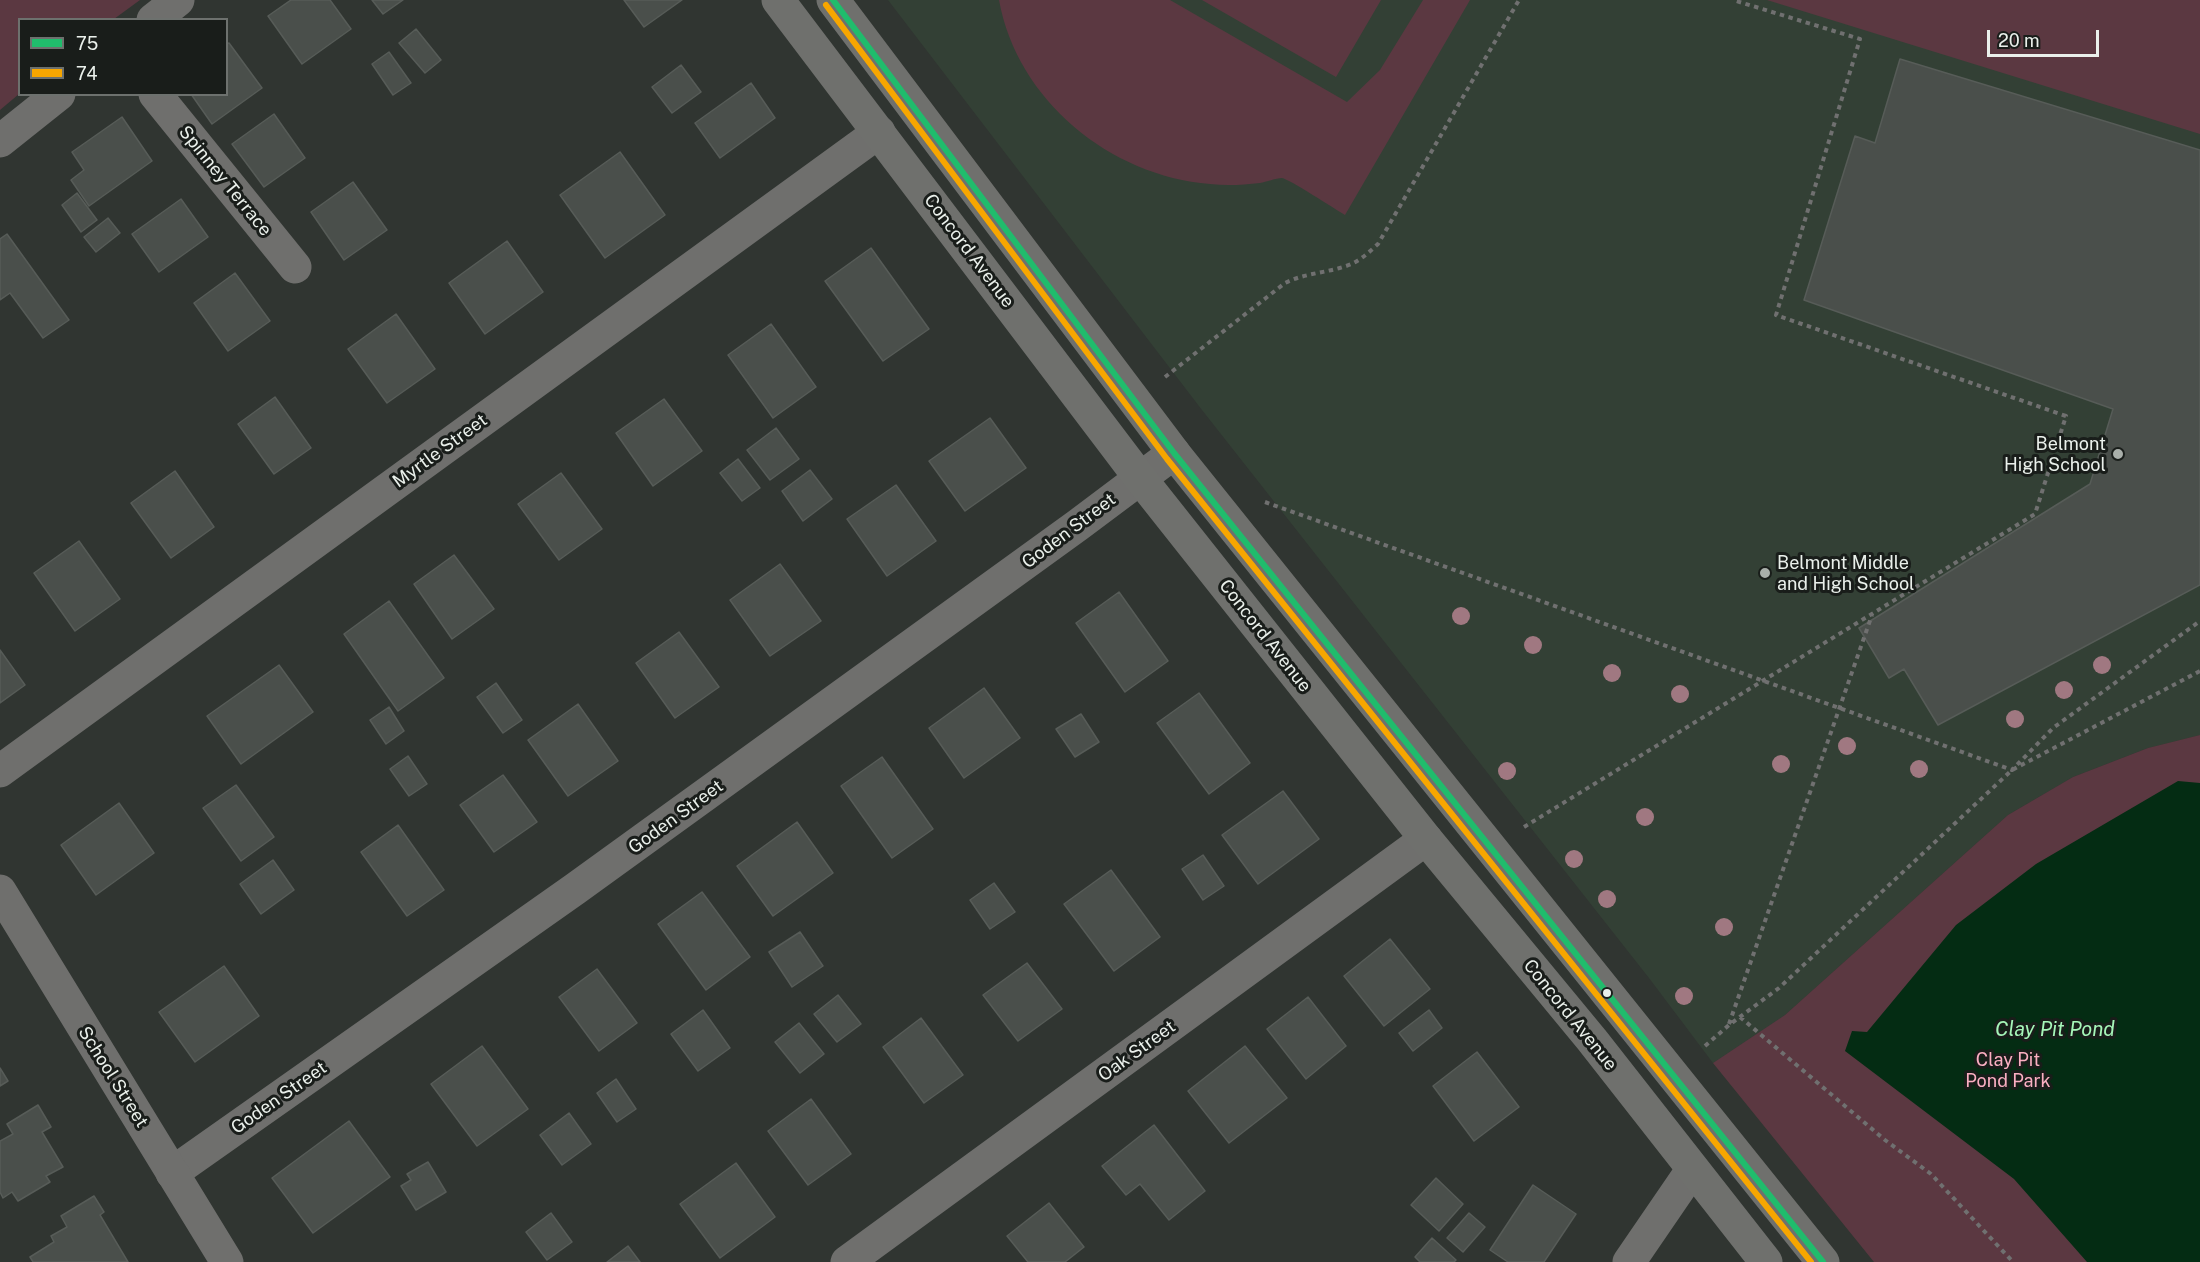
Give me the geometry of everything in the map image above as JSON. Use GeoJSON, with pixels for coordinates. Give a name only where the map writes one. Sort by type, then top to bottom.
{"type":"FeatureCollection","features":[{"type":"Feature","properties":{"kind":"main road","name":"Concord Avenue"},"geometry":{"type":"LineString","coordinates":[[778,0],[1140,478],[1426,839],[1592,1040],[1766,1262]]}},
{"type":"Feature","properties":{"kind":"main road"},"geometry":{"type":"LineString","coordinates":[[832,0],[1174,453],[1823,1262]]}},
{"type":"Feature","properties":{"kind":"street"},"geometry":{"type":"LineString","coordinates":[[156,18],[178,0]]}},
{"type":"Feature","properties":{"kind":"street"},"geometry":{"type":"LineString","coordinates":[[0,141],[56,96]]}},
{"type":"Feature","properties":{"kind":"street","name":"Spinney Terrace"},"geometry":{"type":"LineString","coordinates":[[156,96],[295,267]]}},
{"type":"Feature","properties":{"kind":"street","name":"Myrtle Street"},"geometry":{"type":"LineString","coordinates":[[0,771],[879,132]]}},
{"type":"Feature","properties":{"kind":"street","name":"Goden Street"},"geometry":{"type":"LineString","coordinates":[[172,1173],[575,889],[1174,453]]}},
{"type":"Feature","properties":{"kind":"street","name":"Oak Street"},"geometry":{"type":"LineString","coordinates":[[847,1262],[1426,839]]}},
{"type":"Feature","properties":{"kind":"street","name":"School Street"},"geometry":{"type":"LineString","coordinates":[[0,891],[227,1262]]}},
{"type":"Feature","properties":{"kind":"street"},"geometry":{"type":"LineString","coordinates":[[1629,1262],[1692,1170]]}},
{"type":"Feature","properties":{"kind":"path"},"geometry":{"type":"LineString","coordinates":[[1165,377],[1285,283],[1299,276],[1346,266],[1363,258],[1378,244],[1519,0]]}},
{"type":"Feature","properties":{"kind":"path"},"geometry":{"type":"LineString","coordinates":[[1524,827],[2035,514],[2066,416],[1776,315],[1860,39],[1733,0]]}},
{"type":"Feature","properties":{"kind":"path"},"geometry":{"type":"LineString","coordinates":[[1265,502],[2012,770],[2200,671]]}},
{"type":"Feature","properties":{"kind":"path"},"geometry":{"type":"LineString","coordinates":[[1729,1025],[1872,614]]}},
{"type":"Feature","properties":{"kind":"path"},"geometry":{"type":"LineString","coordinates":[[1705,1046],[1779,988],[2012,770],[2053,728],[2200,621]]}},
{"type":"Feature","properties":{"kind":"path"},"geometry":{"type":"LineString","coordinates":[[1740,1017],[1885,1140],[1931,1174],[2013,1262]]}},
{"type":"Feature","properties":{"kind":"shaded area","name":"Belmont Middle and High School"},"geometry":{"type":"Polygon","coordinates":[[[888,0],[2200,0],[2200,735],[2148,748],[2073,777],[2008,815],[1785,1015],[1713,1063],[1649,978],[1202,410],[888,0]]]}},
{"type":"Feature","properties":{"kind":"green space"},"geometry":{"type":"Polygon","coordinates":[[[0,0],[140,0],[115,18],[18,18],[18,95],[0,110],[0,0]]]}},
{"type":"Feature","properties":{"kind":"green space"},"geometry":{"type":"Polygon","coordinates":[[[999,0],[1170,0],[1347,102],[1380,70],[1423,0],[1470,0],[1345,215],[1282,178],[1260,183],[1228,185],[1173,178],[1137,166],[1104,149],[1074,127],[1047,100],[1026,70],[1009,36],[999,0]]]}},
{"type":"Feature","properties":{"kind":"green space"},"geometry":{"type":"Polygon","coordinates":[[[1202,0],[1381,0],[1336,77],[1202,0]]]}},
{"type":"Feature","properties":{"kind":"green space"},"geometry":{"type":"Polygon","coordinates":[[[1767,0],[2200,0],[2200,134],[1767,0]]]}},
{"type":"Feature","properties":{"kind":"green space","name":"Clay Pit Pond"},"geometry":{"type":"Polygon","coordinates":[[[2200,735],[2200,1262],[1874,1262],[1713,1063],[1785,1015],[2008,815],[2073,777],[2148,748],[2200,735]]]}},
{"type":"Feature","properties":{"kind":"water","name":"Clay Pit Pond"},"geometry":{"type":"Polygon","coordinates":[[[2178,781],[2200,783],[2200,1262],[2087,1262],[2014,1179],[1845,1051],[1852,1031],[1867,1032],[1956,925],[2036,864],[2178,781]]]}},
{"type":"Feature","properties":{"kind":"building"},"geometry":{"type":"Polygon","coordinates":[[[291,0],[330,0],[351,29],[302,64],[268,16],[291,0]]]}},
{"type":"Feature","properties":{"kind":"building"},"geometry":{"type":"Polygon","coordinates":[[[372,0],[403,0],[383,14],[372,0]]]}},
{"type":"Feature","properties":{"kind":"building"},"geometry":{"type":"Polygon","coordinates":[[[624,0],[682,0],[644,27],[624,0]]]}},
{"type":"Feature","properties":{"kind":"building"},"geometry":{"type":"Polygon","coordinates":[[[416,29],[441,60],[425,73],[399,43],[416,29]]]}},
{"type":"Feature","properties":{"kind":"building"},"geometry":{"type":"Polygon","coordinates":[[[228,43],[262,88],[212,124],[192,96],[228,96],[228,43]]]}},
{"type":"Feature","properties":{"kind":"building"},"geometry":{"type":"Polygon","coordinates":[[[389,52],[411,83],[393,95],[372,64],[389,52]]]}},
{"type":"Feature","properties":{"kind":"building"},"geometry":{"type":"Polygon","coordinates":[[[1900,59],[2200,150],[2200,585],[1938,725],[1904,669],[1889,678],[1859,628],[2090,484],[2113,409],[1804,300],[1855,136],[1875,143],[1900,59]]]}},
{"type":"Feature","properties":{"kind":"building"},"geometry":{"type":"Polygon","coordinates":[[[681,65],[701,92],[672,113],[652,87],[681,65]]]}},
{"type":"Feature","properties":{"kind":"building"},"geometry":{"type":"Polygon","coordinates":[[[751,83],[775,118],[720,158],[695,123],[751,83]]]}},
{"type":"Feature","properties":{"kind":"building"},"geometry":{"type":"Polygon","coordinates":[[[274,114],[305,158],[264,187],[232,144],[274,114]]]}},
{"type":"Feature","properties":{"kind":"building"},"geometry":{"type":"Polygon","coordinates":[[[122,117],[152,161],[89,206],[71,180],[84,170],[72,152],[122,117]]]}},
{"type":"Feature","properties":{"kind":"building"},"geometry":{"type":"Polygon","coordinates":[[[620,152],[665,215],[605,258],[560,195],[620,152]]]}},
{"type":"Feature","properties":{"kind":"building"},"geometry":{"type":"Polygon","coordinates":[[[353,182],[387,230],[344,260],[311,212],[353,182]]]}},
{"type":"Feature","properties":{"kind":"building"},"geometry":{"type":"Polygon","coordinates":[[[77,193],[97,220],[81,232],[62,205],[77,193]]]}},
{"type":"Feature","properties":{"kind":"building"},"geometry":{"type":"Polygon","coordinates":[[[181,199],[208,237],[159,272],[132,234],[181,199]]]}},
{"type":"Feature","properties":{"kind":"building"},"geometry":{"type":"Polygon","coordinates":[[[108,218],[120,233],[96,252],[84,237],[108,218]]]}},
{"type":"Feature","properties":{"kind":"building"},"geometry":{"type":"Polygon","coordinates":[[[7,234],[69,320],[43,338],[10,293],[0,300],[0,239],[7,234]]]}},
{"type":"Feature","properties":{"kind":"building"},"geometry":{"type":"Polygon","coordinates":[[[507,241],[543,292],[485,334],[449,283],[507,241]]]}},
{"type":"Feature","properties":{"kind":"building"},"geometry":{"type":"Polygon","coordinates":[[[871,248],[929,329],[883,361],[825,281],[871,248]]]}},
{"type":"Feature","properties":{"kind":"building"},"geometry":{"type":"Polygon","coordinates":[[[235,273],[270,321],[228,351],[194,303],[235,273]]]}},
{"type":"Feature","properties":{"kind":"building"},"geometry":{"type":"Polygon","coordinates":[[[396,314],[435,369],[387,403],[348,349],[396,314]]]}},
{"type":"Feature","properties":{"kind":"building"},"geometry":{"type":"Polygon","coordinates":[[[771,324],[816,387],[773,418],[728,355],[771,324]]]}},
{"type":"Feature","properties":{"kind":"building"},"geometry":{"type":"Polygon","coordinates":[[[275,397],[311,448],[274,474],[238,424],[275,397]]]}},
{"type":"Feature","properties":{"kind":"building"},"geometry":{"type":"Polygon","coordinates":[[[664,399],[702,451],[653,486],[616,433],[664,399]]]}},
{"type":"Feature","properties":{"kind":"building"},"geometry":{"type":"Polygon","coordinates":[[[990,418],[1026,468],[965,511],[929,461],[990,418]]]}},
{"type":"Feature","properties":{"kind":"building"},"geometry":{"type":"Polygon","coordinates":[[[776,428],[799,459],[770,480],[747,450],[776,428]]]}},
{"type":"Feature","properties":{"kind":"building"},"geometry":{"type":"Polygon","coordinates":[[[738,459],[760,488],[742,501],[720,473],[738,459]]]}},
{"type":"Feature","properties":{"kind":"building"},"geometry":{"type":"Polygon","coordinates":[[[810,470],[832,499],[803,521],[782,491],[810,470]]]}},
{"type":"Feature","properties":{"kind":"building"},"geometry":{"type":"Polygon","coordinates":[[[175,471],[214,527],[171,558],[131,503],[175,471]]]}},
{"type":"Feature","properties":{"kind":"building"},"geometry":{"type":"Polygon","coordinates":[[[561,473],[602,529],[559,560],[518,504],[561,473]]]}},
{"type":"Feature","properties":{"kind":"building"},"geometry":{"type":"Polygon","coordinates":[[[896,485],[936,541],[887,576],[847,519],[896,485]]]}},
{"type":"Feature","properties":{"kind":"building"},"geometry":{"type":"Polygon","coordinates":[[[79,541],[120,599],[75,631],[34,573],[79,541]]]}},
{"type":"Feature","properties":{"kind":"building"},"geometry":{"type":"Polygon","coordinates":[[[454,555],[494,609],[452,639],[414,584],[454,555]]]}},
{"type":"Feature","properties":{"kind":"building"},"geometry":{"type":"Polygon","coordinates":[[[780,564],[821,621],[770,656],[730,600],[780,564]]]}},
{"type":"Feature","properties":{"kind":"building"},"geometry":{"type":"Polygon","coordinates":[[[1119,592],[1168,661],[1125,692],[1076,623],[1119,592]]]}},
{"type":"Feature","properties":{"kind":"building"},"geometry":{"type":"Polygon","coordinates":[[[389,601],[444,678],[398,711],[344,634],[389,601]]]}},
{"type":"Feature","properties":{"kind":"building"},"geometry":{"type":"Polygon","coordinates":[[[679,632],[719,687],[675,718],[636,663],[679,632]]]}},
{"type":"Feature","properties":{"kind":"building"},"geometry":{"type":"Polygon","coordinates":[[[0,650],[25,685],[0,703],[0,650]]]}},
{"type":"Feature","properties":{"kind":"building"},"geometry":{"type":"Polygon","coordinates":[[[279,665],[313,712],[241,764],[207,716],[279,665]]]}},
{"type":"Feature","properties":{"kind":"building"},"geometry":{"type":"Polygon","coordinates":[[[496,683],[522,720],[503,733],[477,697],[496,683]]]}},
{"type":"Feature","properties":{"kind":"building"},"geometry":{"type":"Polygon","coordinates":[[[984,688],[1020,738],[964,778],[929,728],[984,688]]]}},
{"type":"Feature","properties":{"kind":"building"},"geometry":{"type":"Polygon","coordinates":[[[1199,693],[1250,763],[1209,794],[1157,723],[1199,693]]]}},
{"type":"Feature","properties":{"kind":"building"},"geometry":{"type":"Polygon","coordinates":[[[578,704],[618,761],[568,796],[528,740],[578,704]]]}},
{"type":"Feature","properties":{"kind":"building"},"geometry":{"type":"Polygon","coordinates":[[[389,707],[404,731],[386,744],[370,720],[389,707]]]}},
{"type":"Feature","properties":{"kind":"building"},"geometry":{"type":"Polygon","coordinates":[[[1081,714],[1099,742],[1075,757],[1056,729],[1081,714]]]}},
{"type":"Feature","properties":{"kind":"building"},"geometry":{"type":"Polygon","coordinates":[[[408,756],[427,784],[409,796],[390,769],[408,756]]]}},
{"type":"Feature","properties":{"kind":"building"},"geometry":{"type":"Polygon","coordinates":[[[882,757],[933,829],[892,858],[841,786],[882,757]]]}},
{"type":"Feature","properties":{"kind":"building"},"geometry":{"type":"Polygon","coordinates":[[[503,775],[537,822],[494,852],[460,805],[503,775]]]}},
{"type":"Feature","properties":{"kind":"building"},"geometry":{"type":"Polygon","coordinates":[[[236,785],[274,837],[241,861],[203,808],[236,785]]]}},
{"type":"Feature","properties":{"kind":"building"},"geometry":{"type":"Polygon","coordinates":[[[1283,791],[1319,839],[1258,884],[1222,835],[1283,791]]]}},
{"type":"Feature","properties":{"kind":"building"},"geometry":{"type":"Polygon","coordinates":[[[119,803],[154,853],[96,895],[61,845],[119,803]]]}},
{"type":"Feature","properties":{"kind":"building"},"geometry":{"type":"Polygon","coordinates":[[[797,822],[833,873],[773,916],[737,866],[797,822]]]}},
{"type":"Feature","properties":{"kind":"building"},"geometry":{"type":"Polygon","coordinates":[[[398,825],[444,890],[407,916],[361,852],[398,825]]]}},
{"type":"Feature","properties":{"kind":"building"},"geometry":{"type":"Polygon","coordinates":[[[1203,855],[1224,886],[1203,900],[1182,869],[1203,855]]]}},
{"type":"Feature","properties":{"kind":"building"},"geometry":{"type":"Polygon","coordinates":[[[273,860],[294,890],[261,914],[240,884],[273,860]]]}},
{"type":"Feature","properties":{"kind":"building"},"geometry":{"type":"Polygon","coordinates":[[[1111,870],[1160,937],[1114,971],[1064,904],[1111,870]]]}},
{"type":"Feature","properties":{"kind":"building"},"geometry":{"type":"Polygon","coordinates":[[[994,883],[1015,912],[990,929],[970,900],[994,883]]]}},
{"type":"Feature","properties":{"kind":"building"},"geometry":{"type":"Polygon","coordinates":[[[702,892],[750,957],[706,990],[658,924],[702,892]]]}},
{"type":"Feature","properties":{"kind":"building"},"geometry":{"type":"Polygon","coordinates":[[[800,932],[823,966],[792,987],[769,952],[800,932]]]}},
{"type":"Feature","properties":{"kind":"building"},"geometry":{"type":"Polygon","coordinates":[[[1390,939],[1430,989],[1384,1026],[1344,976],[1390,939]]]}},
{"type":"Feature","properties":{"kind":"building"},"geometry":{"type":"Polygon","coordinates":[[[1027,963],[1062,1009],[1018,1041],[983,995],[1027,963]]]}},
{"type":"Feature","properties":{"kind":"building"},"geometry":{"type":"Polygon","coordinates":[[[224,966],[259,1016],[195,1062],[159,1012],[224,966]]]}},
{"type":"Feature","properties":{"kind":"building"},"geometry":{"type":"Polygon","coordinates":[[[597,969],[637,1023],[599,1051],[559,997],[597,969]]]}},
{"type":"Feature","properties":{"kind":"building"},"geometry":{"type":"Polygon","coordinates":[[[838,995],[861,1024],[837,1042],[814,1014],[838,995]]]}},
{"type":"Feature","properties":{"kind":"building"},"geometry":{"type":"Polygon","coordinates":[[[1308,997],[1346,1046],[1306,1079],[1267,1029],[1308,997]]]}},
{"type":"Feature","properties":{"kind":"building"},"geometry":{"type":"Polygon","coordinates":[[[703,1010],[730,1048],[698,1071],[671,1034],[703,1010]]]}},
{"type":"Feature","properties":{"kind":"building"},"geometry":{"type":"Polygon","coordinates":[[[1429,1010],[1442,1028],[1413,1051],[1399,1033],[1429,1010]]]}},
{"type":"Feature","properties":{"kind":"building"},"geometry":{"type":"Polygon","coordinates":[[[921,1018],[963,1075],[924,1103],[883,1047],[921,1018]]]}},
{"type":"Feature","properties":{"kind":"building"},"geometry":{"type":"Polygon","coordinates":[[[799,1023],[824,1054],[800,1073],[775,1042],[799,1023]]]}},
{"type":"Feature","properties":{"kind":"building"},"geometry":{"type":"Polygon","coordinates":[[[482,1046],[528,1109],[477,1146],[431,1084],[482,1046]]]}},
{"type":"Feature","properties":{"kind":"building"},"geometry":{"type":"Polygon","coordinates":[[[1245,1046],[1287,1098],[1229,1143],[1188,1091],[1245,1046]]]}},
{"type":"Feature","properties":{"kind":"building"},"geometry":{"type":"Polygon","coordinates":[[[1477,1052],[1519,1107],[1474,1141],[1433,1086],[1477,1052]]]}},
{"type":"Feature","properties":{"kind":"building"},"geometry":{"type":"Polygon","coordinates":[[[0,1068],[8,1081],[0,1086],[0,1068]]]}},
{"type":"Feature","properties":{"kind":"building"},"geometry":{"type":"Polygon","coordinates":[[[616,1079],[636,1109],[617,1122],[597,1093],[616,1079]]]}},
{"type":"Feature","properties":{"kind":"building"},"geometry":{"type":"Polygon","coordinates":[[[811,1099],[851,1154],[808,1185],[768,1131],[811,1099]]]}},
{"type":"Feature","properties":{"kind":"building"},"geometry":{"type":"Polygon","coordinates":[[[38,1105],[51,1127],[42,1132],[63,1167],[46,1176],[50,1182],[18,1201],[12,1192],[3,1198],[0,1192],[0,1141],[13,1134],[7,1124],[38,1105]]]}},
{"type":"Feature","properties":{"kind":"building"},"geometry":{"type":"Polygon","coordinates":[[[569,1113],[591,1144],[562,1165],[540,1135],[569,1113]]]}},
{"type":"Feature","properties":{"kind":"building"},"geometry":{"type":"Polygon","coordinates":[[[349,1121],[390,1177],[313,1233],[272,1178],[349,1121]]]}},
{"type":"Feature","properties":{"kind":"building"},"geometry":{"type":"Polygon","coordinates":[[[1154,1125],[1205,1191],[1169,1220],[1140,1184],[1126,1195],[1102,1166],[1154,1125]]]}},
{"type":"Feature","properties":{"kind":"building"},"geometry":{"type":"Polygon","coordinates":[[[428,1162],[446,1192],[416,1210],[401,1186],[411,1180],[407,1174],[428,1162]]]}},
{"type":"Feature","properties":{"kind":"building"},"geometry":{"type":"Polygon","coordinates":[[[736,1163],[775,1217],[720,1258],[680,1204],[736,1163]]]}},
{"type":"Feature","properties":{"kind":"building"},"geometry":{"type":"Polygon","coordinates":[[[1436,1178],[1463,1204],[1439,1231],[1411,1205],[1436,1178]]]}},
{"type":"Feature","properties":{"kind":"building"},"geometry":{"type":"Polygon","coordinates":[[[1533,1185],[1576,1214],[1544,1262],[1508,1262],[1490,1250],[1533,1185]]]}},
{"type":"Feature","properties":{"kind":"building"},"geometry":{"type":"Polygon","coordinates":[[[94,1196],[104,1212],[100,1215],[128,1262],[33,1262],[30,1257],[54,1242],[51,1236],[67,1227],[61,1216],[94,1196]]]}},
{"type":"Feature","properties":{"kind":"building"},"geometry":{"type":"Polygon","coordinates":[[[1049,1203],[1084,1247],[1065,1262],[1028,1262],[1007,1236],[1049,1203]]]}},
{"type":"Feature","properties":{"kind":"building"},"geometry":{"type":"Polygon","coordinates":[[[551,1213],[572,1242],[547,1260],[526,1232],[551,1213]]]}},
{"type":"Feature","properties":{"kind":"building"},"geometry":{"type":"Polygon","coordinates":[[[1469,1213],[1485,1227],[1463,1252],[1447,1238],[1469,1213]]]}},
{"type":"Feature","properties":{"kind":"building"},"geometry":{"type":"Polygon","coordinates":[[[1432,1238],[1456,1260],[1454,1262],[1420,1262],[1415,1257],[1432,1238]]]}},
{"type":"Feature","properties":{"kind":"building"},"geometry":{"type":"Polygon","coordinates":[[[628,1246],[640,1262],[607,1262],[628,1246]]]}},
{"type":"Feature","properties":{"kind":"transit line","name":"75"},"geometry":{"type":"LineString","coordinates":[[833,0],[1174,453],[1823,1262]]}},
{"type":"Feature","properties":{"kind":"transit line","name":"74"},"geometry":{"type":"LineString","coordinates":[[826,5],[1167,459],[1811,1262]]}},
{"type":"Feature","properties":{"kind":"place","name":"Belmont High School"},"geometry":{"type":"Point","coordinates":[2118,454]}},
{"type":"Feature","properties":{"kind":"place","name":"Belmont Middle and High School"},"geometry":{"type":"Point","coordinates":[1765,573]}},
{"type":"Feature","properties":{"kind":"park label","name":"Clay Pit Pond Park"},"geometry":{"type":"Point","coordinates":[2008,1070]}}]}
